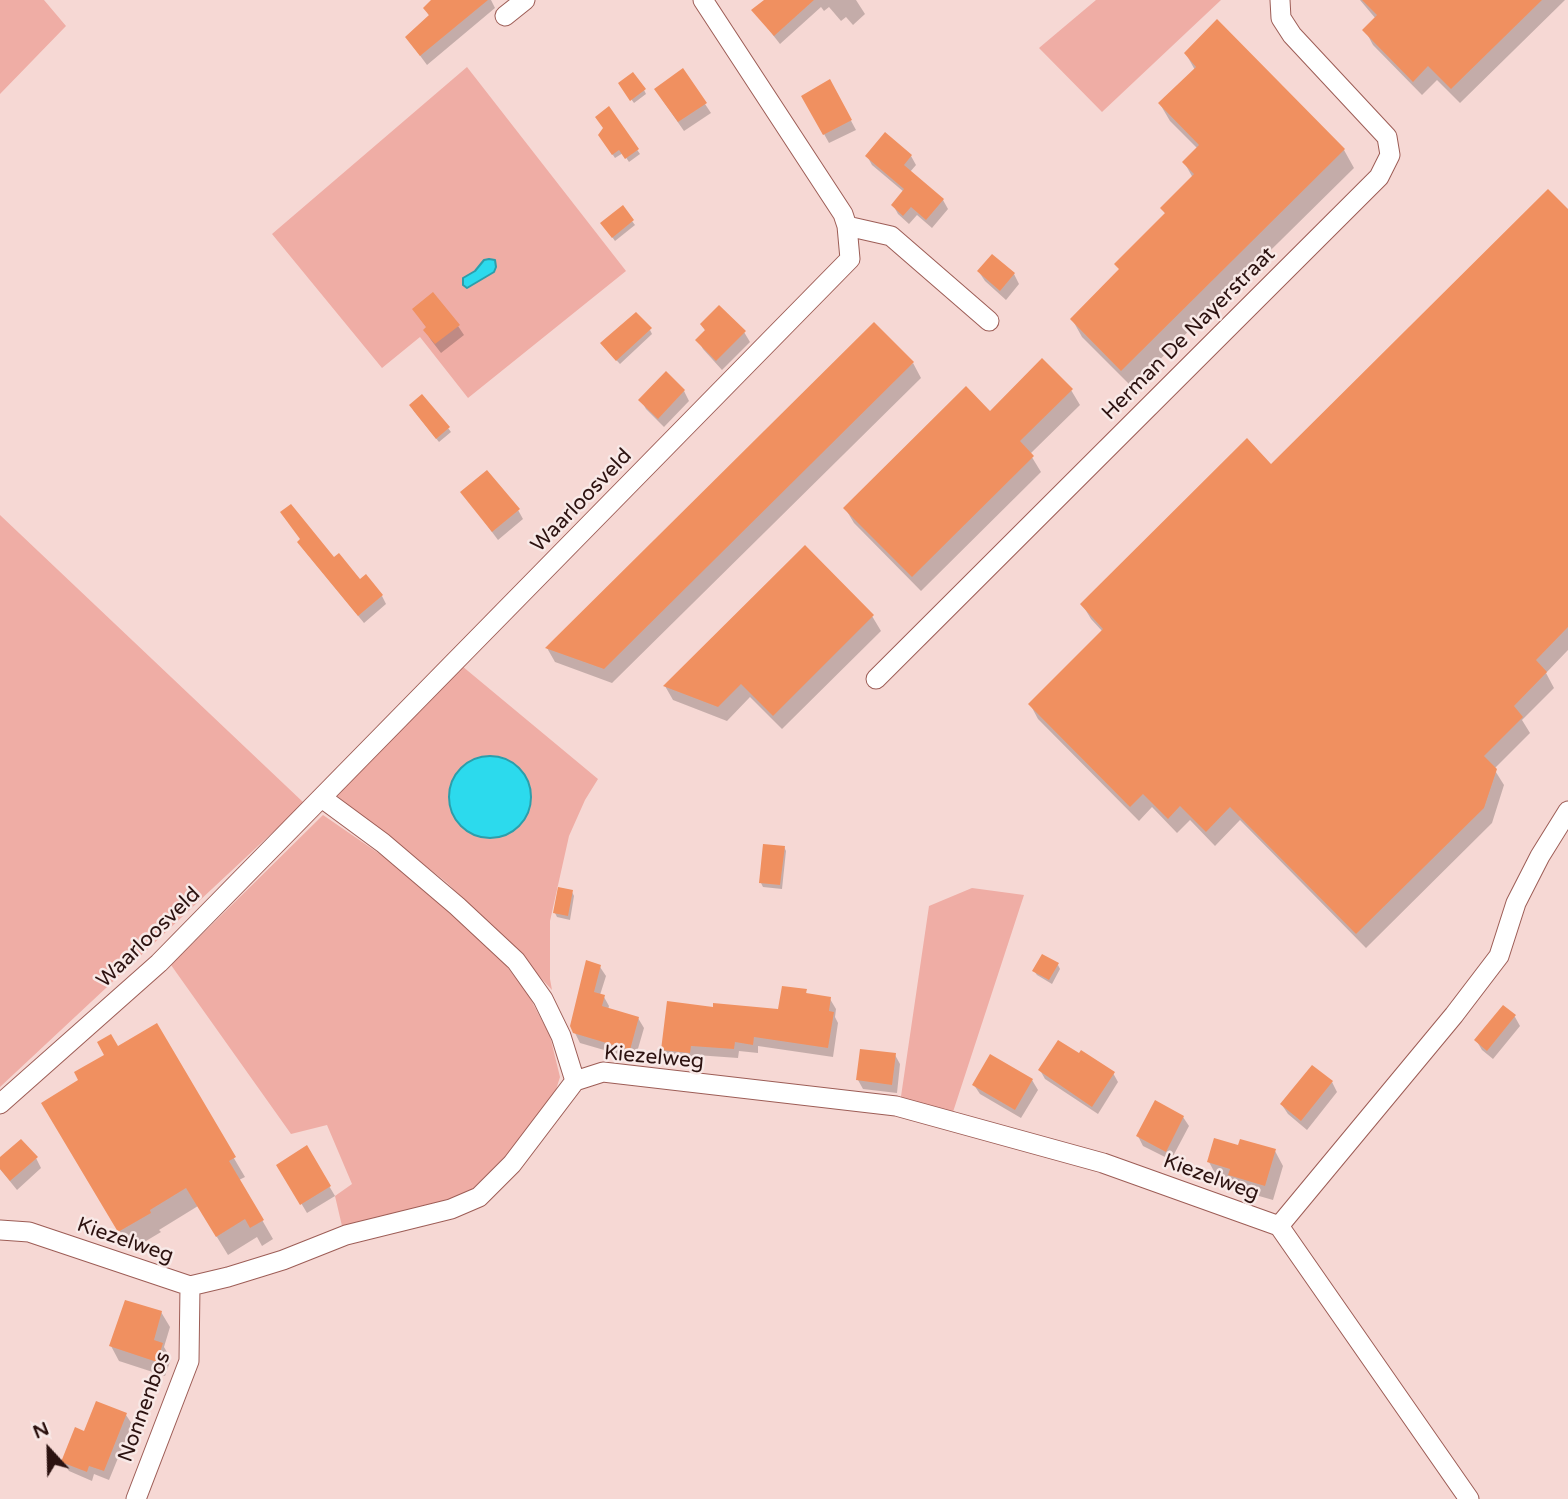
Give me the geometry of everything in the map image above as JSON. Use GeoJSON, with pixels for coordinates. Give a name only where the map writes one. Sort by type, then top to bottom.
{"type":"FeatureCollection","features":[{"type":"Feature","properties":{"kind":"street"},"geometry":{"type":"LineString","coordinates":[[505,16],[525,0]]}},
{"type":"Feature","properties":{"kind":"street","name":"Waarloosveld"},"geometry":{"type":"LineString","coordinates":[[0,1104],[159,963],[850,260],[847,226],[843,214],[704,0]]}},
{"type":"Feature","properties":{"kind":"street","name":"Herman De Nayerstraat"},"geometry":{"type":"LineString","coordinates":[[876,679],[1379,177],[1390,155],[1387,137],[1293,35],[1281,18],[1280,0]]}},
{"type":"Feature","properties":{"kind":"street"},"geometry":{"type":"LineString","coordinates":[[847,226],[891,236],[989,321]]}},
{"type":"Feature","properties":{"kind":"street"},"geometry":{"type":"LineString","coordinates":[[322,798],[383,843],[516,961],[543,999],[561,1036],[575,1081]]}},
{"type":"Feature","properties":{"kind":"street"},"geometry":{"type":"LineString","coordinates":[[1469,1499],[1279,1226],[1454,1015],[1499,956],[1516,903],[1540,856],[1568,811]]}},
{"type":"Feature","properties":{"kind":"street","name":"Kiezelweg"},"geometry":{"type":"LineString","coordinates":[[0,1230],[29,1232],[190,1286],[228,1277],[283,1260],[346,1235],[452,1209],[479,1197],[512,1164],[575,1081],[603,1072],[896,1106],[1103,1163],[1279,1226]]}},
{"type":"Feature","properties":{"kind":"street"},"geometry":{"type":"LineString","coordinates":[[0,1213],[29,1232]]}},
{"type":"Feature","properties":{"kind":"street","name":"Nonnenbos"},"geometry":{"type":"LineString","coordinates":[[136,1499],[189,1361],[190,1286]]}},
{"type":"Feature","properties":{"kind":"shaded area"},"geometry":{"type":"Polygon","coordinates":[[[0,0],[44,0],[66,26],[0,94],[0,0]]]}},
{"type":"Feature","properties":{"kind":"shaded area"},"geometry":{"type":"Polygon","coordinates":[[[1096,0],[1221,0],[1102,112],[1039,48],[1096,0]]]}},
{"type":"Feature","properties":{"kind":"shaded area"},"geometry":{"type":"Polygon","coordinates":[[[467,67],[626,271],[468,398],[420,337],[382,368],[272,234],[467,67]]]}},
{"type":"Feature","properties":{"kind":"shaded area"},"geometry":{"type":"Polygon","coordinates":[[[0,515],[304,803],[0,1087],[0,515]]]}},
{"type":"Feature","properties":{"kind":"shaded area"},"geometry":{"type":"Polygon","coordinates":[[[462,666],[598,779],[569,836],[550,921],[552,990],[446,882],[337,796],[462,666]]]}},
{"type":"Feature","properties":{"kind":"shaded area"},"geometry":{"type":"Polygon","coordinates":[[[323,815],[419,881],[505,964],[529,996],[550,1036],[560,1077],[553,1099],[489,1177],[461,1197],[342,1226],[335,1196],[352,1184],[327,1125],[291,1134],[171,965],[323,815]]]}},
{"type":"Feature","properties":{"kind":"shaded area"},"geometry":{"type":"Polygon","coordinates":[[[972,888],[1024,895],[951,1118],[899,1110],[929,906],[972,888]]]}},
{"type":"Feature","properties":{"kind":"water"},"geometry":{"type":"Polygon","coordinates":[[[484,260],[495,260],[494,272],[467,288],[463,285],[463,278],[475,271],[484,260]]]}},
{"type":"Feature","properties":{"kind":"water"},"geometry":{"type":"Polygon","coordinates":[[[490,756],[506,760],[519,768],[527,781],[531,797],[527,813],[519,826],[506,834],[490,838],[474,834],[461,826],[453,813],[449,797],[453,781],[461,768],[474,760],[490,756]]]}},
{"type":"Feature","properties":{"kind":"building"},"geometry":{"type":"Polygon","coordinates":[[[431,0],[488,0],[420,56],[405,37],[429,15],[423,8],[431,0]]]}},
{"type":"Feature","properties":{"kind":"building"},"geometry":{"type":"Polygon","coordinates":[[[764,0],[814,0],[774,36],[751,10],[764,0]]]}},
{"type":"Feature","properties":{"kind":"building"},"geometry":{"type":"Polygon","coordinates":[[[1362,0],[1542,0],[1451,89],[1428,66],[1413,82],[1362,30],[1377,15],[1362,0]]]}},
{"type":"Feature","properties":{"kind":"building"},"geometry":{"type":"Polygon","coordinates":[[[1217,19],[1345,149],[1121,371],[1070,319],[1119,269],[1114,264],[1165,213],[1160,208],[1194,174],[1182,162],[1199,145],[1158,103],[1196,67],[1184,53],[1217,19]]]}},
{"type":"Feature","properties":{"kind":"building"},"geometry":{"type":"Polygon","coordinates":[[[683,68],[707,103],[678,122],[654,89],[683,68]]]}},
{"type":"Feature","properties":{"kind":"building"},"geometry":{"type":"Polygon","coordinates":[[[633,72],[646,89],[630,101],[618,83],[633,72]]]}},
{"type":"Feature","properties":{"kind":"building"},"geometry":{"type":"Polygon","coordinates":[[[830,79],[852,120],[823,135],[801,96],[830,79]]]}},
{"type":"Feature","properties":{"kind":"building"},"geometry":{"type":"Polygon","coordinates":[[[609,106],[639,149],[625,159],[619,150],[612,155],[598,135],[603,128],[595,117],[609,106]]]}},
{"type":"Feature","properties":{"kind":"building"},"geometry":{"type":"Polygon","coordinates":[[[885,132],[912,155],[904,165],[944,199],[926,220],[911,207],[903,216],[891,205],[904,189],[865,156],[885,132]]]}},
{"type":"Feature","properties":{"kind":"building"},"geometry":{"type":"Polygon","coordinates":[[[1548,189],[1568,209],[1568,627],[1536,660],[1547,672],[1514,706],[1523,717],[1484,756],[1497,769],[1484,808],[1356,934],[1230,807],[1206,832],[1180,806],[1168,819],[1143,794],[1130,807],[1028,704],[1103,629],[1080,604],[1247,438],[1271,464],[1548,189]]]}},
{"type":"Feature","properties":{"kind":"building"},"geometry":{"type":"Polygon","coordinates":[[[623,205],[634,220],[612,238],[600,223],[623,205]]]}},
{"type":"Feature","properties":{"kind":"building"},"geometry":{"type":"Polygon","coordinates":[[[992,254],[1015,273],[1000,291],[977,271],[992,254]]]}},
{"type":"Feature","properties":{"kind":"building"},"geometry":{"type":"Polygon","coordinates":[[[433,292],[460,325],[435,344],[423,330],[426,327],[412,309],[433,292]]]}},
{"type":"Feature","properties":{"kind":"building"},"geometry":{"type":"Polygon","coordinates":[[[719,305],[746,331],[716,361],[695,340],[705,330],[700,324],[719,305]]]}},
{"type":"Feature","properties":{"kind":"building"},"geometry":{"type":"Polygon","coordinates":[[[636,312],[652,328],[616,361],[600,343],[636,312]]]}},
{"type":"Feature","properties":{"kind":"building"},"geometry":{"type":"Polygon","coordinates":[[[874,322],[914,362],[604,669],[545,648],[874,322]]]}},
{"type":"Feature","properties":{"kind":"building"},"geometry":{"type":"Polygon","coordinates":[[[1042,358],[1073,389],[1020,441],[1034,456],[912,577],[843,508],[966,386],[990,411],[1042,358]]]}},
{"type":"Feature","properties":{"kind":"building"},"geometry":{"type":"Polygon","coordinates":[[[666,371],[685,390],[658,419],[638,400],[666,371]]]}},
{"type":"Feature","properties":{"kind":"building"},"geometry":{"type":"Polygon","coordinates":[[[422,394],[450,427],[436,439],[409,405],[422,394]]]}},
{"type":"Feature","properties":{"kind":"building"},"geometry":{"type":"Polygon","coordinates":[[[487,470],[520,509],[492,532],[460,492],[487,470]]]}},
{"type":"Feature","properties":{"kind":"building"},"geometry":{"type":"Polygon","coordinates":[[[291,504],[334,557],[339,553],[360,579],[366,574],[383,595],[358,616],[297,542],[300,539],[280,512],[291,504]]]}},
{"type":"Feature","properties":{"kind":"building"},"geometry":{"type":"Polygon","coordinates":[[[805,545],[874,615],[773,716],[741,684],[718,707],[663,686],[805,545]]]}},
{"type":"Feature","properties":{"kind":"building"},"geometry":{"type":"Polygon","coordinates":[[[763,844],[785,846],[780,885],[759,883],[763,844]]]}},
{"type":"Feature","properties":{"kind":"building"},"geometry":{"type":"Polygon","coordinates":[[[558,887],[573,890],[568,916],[553,913],[558,887]]]}},
{"type":"Feature","properties":{"kind":"building"},"geometry":{"type":"Polygon","coordinates":[[[1042,954],[1059,963],[1049,980],[1032,971],[1042,954]]]}},
{"type":"Feature","properties":{"kind":"building"},"geometry":{"type":"Polygon","coordinates":[[[586,960],[601,965],[594,992],[605,995],[602,1006],[639,1017],[630,1050],[573,1033],[570,1026],[586,960]]]}},
{"type":"Feature","properties":{"kind":"building"},"geometry":{"type":"Polygon","coordinates":[[[782,986],[807,989],[806,993],[831,997],[829,1011],[834,1012],[828,1048],[754,1037],[753,1045],[735,1042],[734,1049],[691,1046],[690,1053],[661,1050],[667,1001],[713,1007],[713,1003],[778,1009],[782,986]]]}},
{"type":"Feature","properties":{"kind":"building"},"geometry":{"type":"Polygon","coordinates":[[[1503,1005],[1516,1015],[1487,1051],[1474,1040],[1503,1005]]]}},
{"type":"Feature","properties":{"kind":"building"},"geometry":{"type":"Polygon","coordinates":[[[157,1023],[236,1157],[229,1161],[264,1220],[250,1228],[245,1219],[216,1237],[186,1188],[118,1232],[41,1103],[78,1080],[74,1072],[104,1055],[97,1042],[111,1034],[118,1046],[157,1023]]]}},
{"type":"Feature","properties":{"kind":"building"},"geometry":{"type":"Polygon","coordinates":[[[1058,1040],[1079,1053],[1081,1050],[1115,1072],[1092,1107],[1038,1070],[1058,1040]]]}},
{"type":"Feature","properties":{"kind":"building"},"geometry":{"type":"Polygon","coordinates":[[[860,1049],[896,1053],[892,1085],[856,1080],[860,1049]]]}},
{"type":"Feature","properties":{"kind":"building"},"geometry":{"type":"Polygon","coordinates":[[[990,1054],[1033,1079],[1015,1110],[972,1085],[990,1054]]]}},
{"type":"Feature","properties":{"kind":"building"},"geometry":{"type":"Polygon","coordinates":[[[1312,1065],[1333,1081],[1301,1121],[1280,1104],[1312,1065]]]}},
{"type":"Feature","properties":{"kind":"building"},"geometry":{"type":"Polygon","coordinates":[[[1155,1100],[1184,1116],[1166,1152],[1136,1136],[1155,1100]]]}},
{"type":"Feature","properties":{"kind":"building"},"geometry":{"type":"Polygon","coordinates":[[[1214,1138],[1238,1145],[1240,1139],[1276,1149],[1265,1186],[1228,1175],[1230,1169],[1207,1162],[1214,1138]]]}},
{"type":"Feature","properties":{"kind":"building"},"geometry":{"type":"Polygon","coordinates":[[[21,1139],[38,1157],[10,1181],[0,1169],[0,1157],[21,1139]]]}},
{"type":"Feature","properties":{"kind":"building"},"geometry":{"type":"Polygon","coordinates":[[[307,1145],[331,1186],[300,1205],[276,1165],[307,1145]]]}},
{"type":"Feature","properties":{"kind":"building"},"geometry":{"type":"Polygon","coordinates":[[[125,1300],[162,1311],[154,1340],[163,1343],[157,1362],[109,1346],[125,1300]]]}},
{"type":"Feature","properties":{"kind":"building"},"geometry":{"type":"Polygon","coordinates":[[[96,1401],[127,1413],[104,1471],[89,1466],[87,1472],[61,1462],[75,1427],[84,1431],[96,1401]]]}}]}
